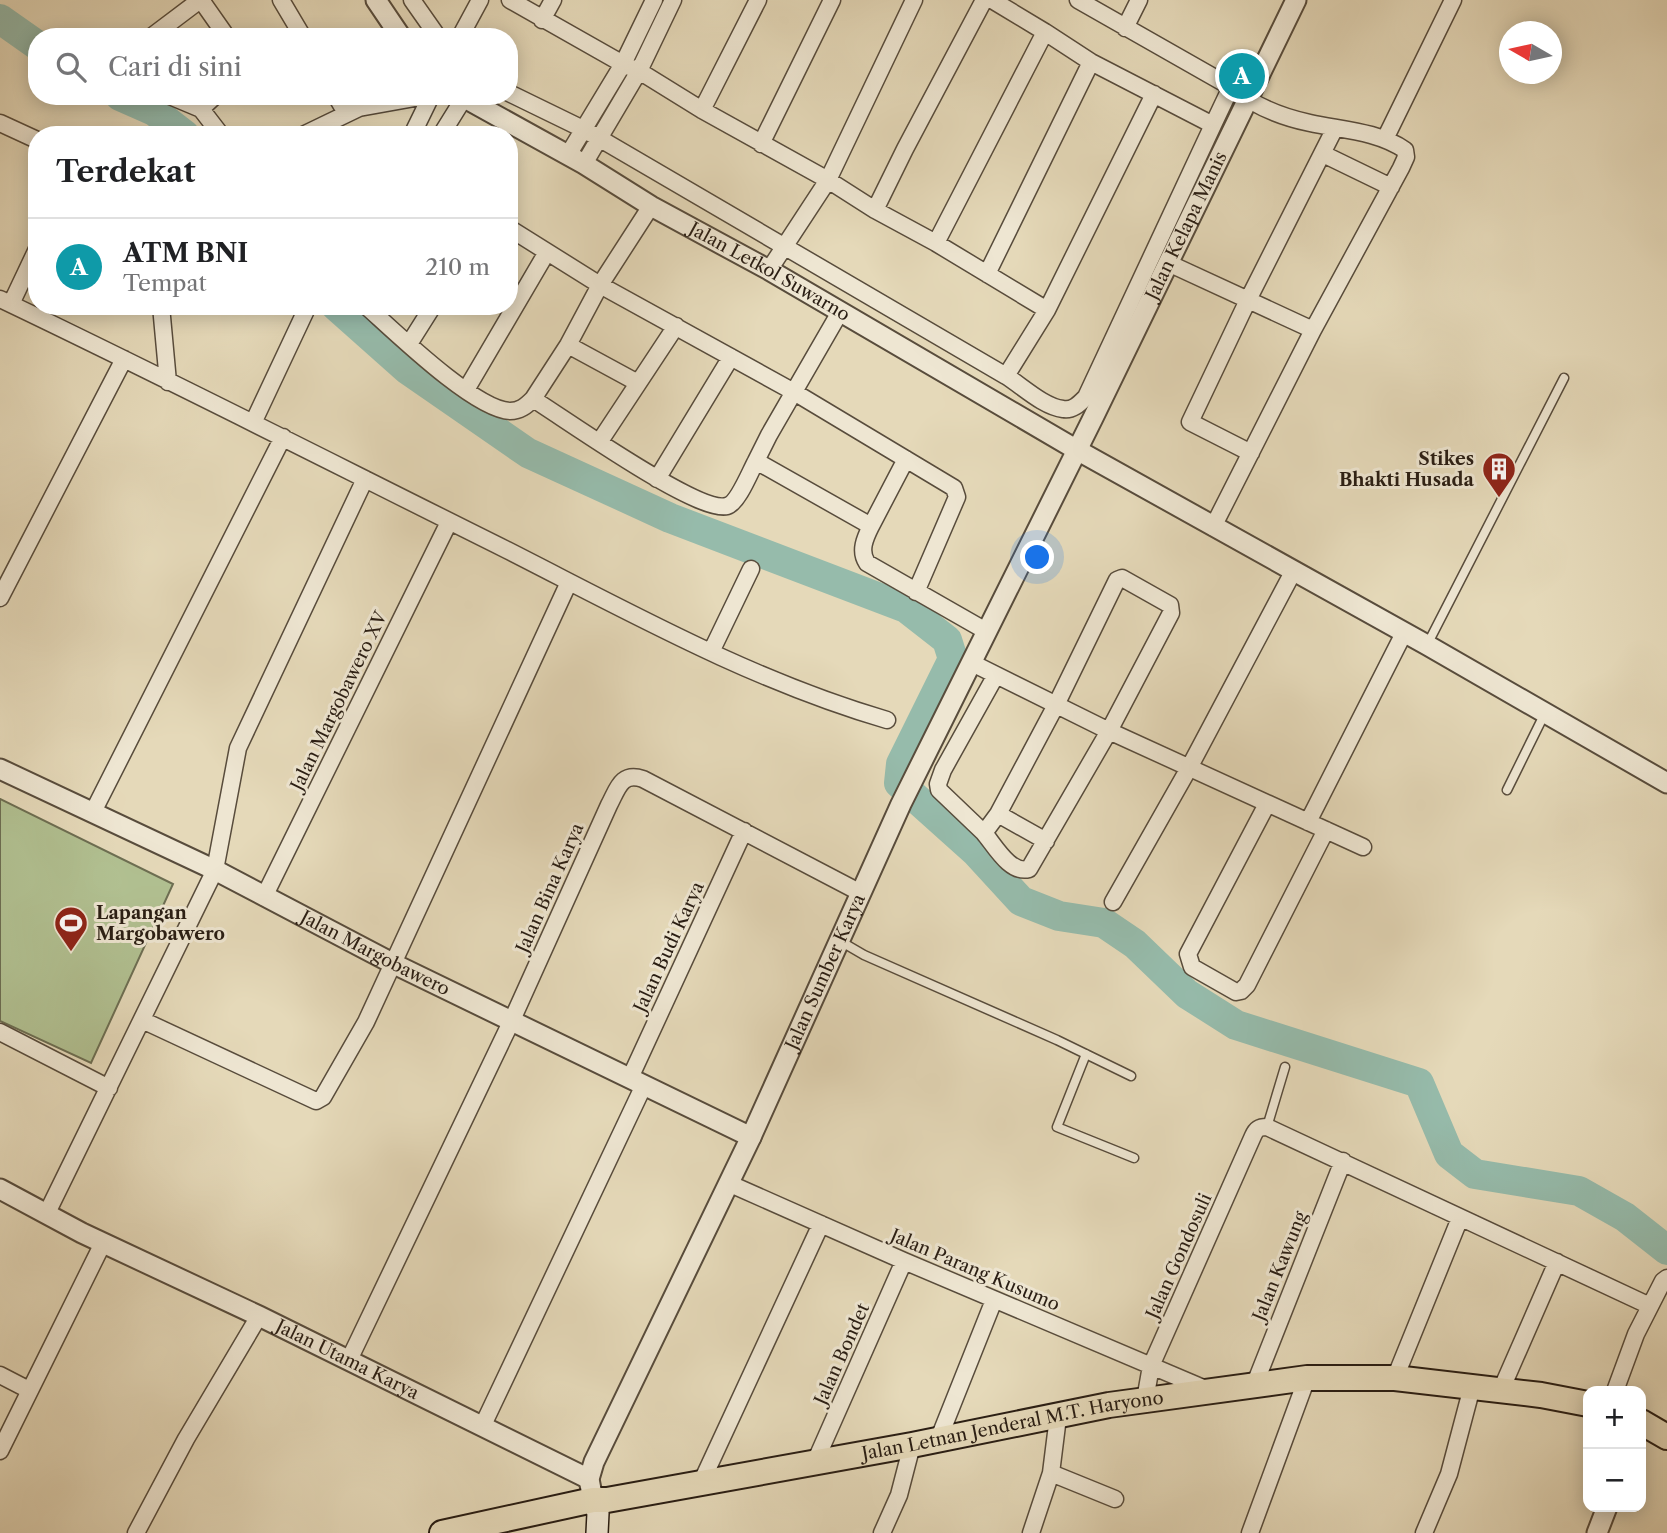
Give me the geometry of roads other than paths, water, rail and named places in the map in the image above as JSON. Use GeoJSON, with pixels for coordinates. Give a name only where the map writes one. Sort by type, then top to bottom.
{"type":"FeatureCollection","features":[{"type":"Feature","properties":{"kind":"highway","name":"Jalan Letnan Jenderal M.T. Haryono"},"geometry":{"type":"LineString","coordinates":[[442,1533],[591,1489],[607,1500],[1145,1400],[1307,1378],[1395,1378],[1501,1390],[1583,1403]]}},
{"type":"Feature","properties":{"kind":"main road"},"geometry":{"type":"LineString","coordinates":[[591,1489],[598,1513],[597,1533]]}},
{"type":"Feature","properties":{"kind":"street"},"geometry":{"type":"LineString","coordinates":[[163,28],[200,0],[220,28]]}},
{"type":"Feature","properties":{"kind":"street"},"geometry":{"type":"LineString","coordinates":[[281,0],[295,28]]}},
{"type":"Feature","properties":{"kind":"street"},"geometry":{"type":"LineString","coordinates":[[376,0],[395,28]]}},
{"type":"Feature","properties":{"kind":"street"},"geometry":{"type":"LineString","coordinates":[[412,0],[432,28]]}},
{"type":"Feature","properties":{"kind":"street"},"geometry":{"type":"LineString","coordinates":[[465,28],[480,0]]}},
{"type":"Feature","properties":{"kind":"street"},"geometry":{"type":"LineString","coordinates":[[510,0],[639,71],[1048,310]]}},
{"type":"Feature","properties":{"kind":"street"},"geometry":{"type":"LineString","coordinates":[[542,20],[553,0]]}},
{"type":"Feature","properties":{"kind":"street"},"geometry":{"type":"LineString","coordinates":[[576,160],[585,130],[623,64],[654,0]]}},
{"type":"Feature","properties":{"kind":"street"},"geometry":{"type":"LineString","coordinates":[[576,160],[599,139],[639,71],[673,0]]}},
{"type":"Feature","properties":{"kind":"street"},"geometry":{"type":"LineString","coordinates":[[702,110],[758,0]]}},
{"type":"Feature","properties":{"kind":"street"},"geometry":{"type":"LineString","coordinates":[[761,144],[832,0]]}},
{"type":"Feature","properties":{"kind":"street"},"geometry":{"type":"LineString","coordinates":[[769,270],[828,180],[914,0]]}},
{"type":"Feature","properties":{"kind":"street"},"geometry":{"type":"LineString","coordinates":[[875,210],[984,0]]}},
{"type":"Feature","properties":{"kind":"street"},"geometry":{"type":"LineString","coordinates":[[992,0],[1091,62],[1213,125]]}},
{"type":"Feature","properties":{"kind":"street"},"geometry":{"type":"LineString","coordinates":[[1078,0],[1231,88],[1248,101],[1307,123],[1385,139],[1400,146],[1406,153],[1405,160],[1313,330],[1213,527]]}},
{"type":"Feature","properties":{"kind":"street"},"geometry":{"type":"LineString","coordinates":[[1125,28],[1139,0]]}},
{"type":"Feature","properties":{"kind":"street","name":"Jalan Kelapa Manis"},"geometry":{"type":"LineString","coordinates":[[1077,450],[1296,0]]}},
{"type":"Feature","properties":{"kind":"street"},"geometry":{"type":"LineString","coordinates":[[1385,139],[1453,0]]}},
{"type":"Feature","properties":{"kind":"street"},"geometry":{"type":"LineString","coordinates":[[936,243],[1045,32]]}},
{"type":"Feature","properties":{"kind":"street"},"geometry":{"type":"LineString","coordinates":[[987,274],[1091,62]]}},
{"type":"Feature","properties":{"kind":"street"},"geometry":{"type":"LineString","coordinates":[[518,97],[585,130],[1046,402],[1064,410],[1078,406],[1086,397],[1231,88]]}},
{"type":"Feature","properties":{"kind":"street"},"geometry":{"type":"LineString","coordinates":[[1006,376],[1048,310],[1154,94]]}},
{"type":"Feature","properties":{"kind":"street"},"geometry":{"type":"LineString","coordinates":[[191,105],[201,109],[214,126]]}},
{"type":"Feature","properties":{"kind":"street"},"geometry":{"type":"LineString","coordinates":[[201,109],[205,105]]}},
{"type":"Feature","properties":{"kind":"street"},"geometry":{"type":"LineString","coordinates":[[341,105],[346,113]]}},
{"type":"Feature","properties":{"kind":"street"},"geometry":{"type":"LineString","coordinates":[[322,126],[346,113],[374,105]]}},
{"type":"Feature","properties":{"kind":"street"},"geometry":{"type":"LineString","coordinates":[[416,126],[424,105]]}},
{"type":"Feature","properties":{"kind":"street"},"geometry":{"type":"LineString","coordinates":[[446,126],[458,105]]}},
{"type":"Feature","properties":{"kind":"street","name":"Jalan Letkol Suwarno"},"geometry":{"type":"LineString","coordinates":[[477,105],[515,126]]}},
{"type":"Feature","properties":{"kind":"street"},"geometry":{"type":"LineString","coordinates":[[0,123],[28,136]]}},
{"type":"Feature","properties":{"kind":"street","name":"Jalan Letkol Suwarno"},"geometry":{"type":"LineString","coordinates":[[518,128],[1077,450],[1427,645],[1667,783]]}},
{"type":"Feature","properties":{"kind":"street"},"geometry":{"type":"LineString","coordinates":[[1251,453],[1190,422],[1335,128]]}},
{"type":"Feature","properties":{"kind":"street"},"geometry":{"type":"LineString","coordinates":[[1323,154],[1391,187]]}},
{"type":"Feature","properties":{"kind":"street"},"geometry":{"type":"LineString","coordinates":[[376,315],[466,390],[495,408],[507,411],[525,407],[568,345],[600,285],[651,206]]}},
{"type":"Feature","properties":{"kind":"street"},"geometry":{"type":"LineString","coordinates":[[518,234],[600,285],[794,392],[957,492],[916,592]]}},
{"type":"Feature","properties":{"kind":"street"},"geometry":{"type":"LineString","coordinates":[[518,301],[547,252]]}},
{"type":"Feature","properties":{"kind":"street"},"geometry":{"type":"LineString","coordinates":[[1168,263],[1313,330]]}},
{"type":"Feature","properties":{"kind":"street"},"geometry":{"type":"LineString","coordinates":[[28,264],[5,301],[28,312]]}},
{"type":"Feature","properties":{"kind":"street"},"geometry":{"type":"LineString","coordinates":[[533,399],[657,479],[701,501],[724,506],[737,497],[840,312]]}},
{"type":"Feature","properties":{"kind":"street"},"geometry":{"type":"LineString","coordinates":[[34,315],[283,436],[711,652],[788,687],[887,720]]}},
{"type":"Feature","properties":{"kind":"street"},"geometry":{"type":"LineString","coordinates":[[162,315],[168,382]]}},
{"type":"Feature","properties":{"kind":"street"},"geometry":{"type":"LineString","coordinates":[[253,423],[300,315]]}},
{"type":"Feature","properties":{"kind":"street"},"geometry":{"type":"LineString","coordinates":[[409,344],[427,315]]}},
{"type":"Feature","properties":{"kind":"street"},"geometry":{"type":"LineString","coordinates":[[466,390],[510,315]]}},
{"type":"Feature","properties":{"kind":"street"},"geometry":{"type":"LineString","coordinates":[[600,441],[676,326]]}},
{"type":"Feature","properties":{"kind":"street"},"geometry":{"type":"LineString","coordinates":[[568,345],[638,383]]}},
{"type":"Feature","properties":{"kind":"street"},"geometry":{"type":"LineString","coordinates":[[657,479],[730,357]]}},
{"type":"Feature","properties":{"kind":"street"},"geometry":{"type":"LineString","coordinates":[[0,598],[124,359]]}},
{"type":"Feature","properties":{"kind":"street"},"geometry":{"type":"LineString","coordinates":[[93,812],[283,436]]}},
{"type":"Feature","properties":{"kind":"street","name":"Jalan Sumber Karya"},"geometry":{"type":"LineString","coordinates":[[591,1489],[594,1462],[751,1137],[901,804],[922,767],[986,631],[1077,450]]}},
{"type":"Feature","properties":{"kind":"street"},"geometry":{"type":"LineString","coordinates":[[906,459],[871,526],[863,558],[867,563],[986,631]]}},
{"type":"Feature","properties":{"kind":"street"},"geometry":{"type":"LineString","coordinates":[[756,461],[871,526]]}},
{"type":"Feature","properties":{"kind":"street"},"geometry":{"type":"LineString","coordinates":[[54,1217],[109,1088],[215,870],[237,748],[365,479]]}},
{"type":"Feature","properties":{"kind":"street","name":"Jalan Margobawero XV"},"geometry":{"type":"LineString","coordinates":[[264,897],[449,522]]}},
{"type":"Feature","properties":{"kind":"street"},"geometry":{"type":"LineString","coordinates":[[711,652],[751,569]]}},
{"type":"Feature","properties":{"kind":"street"},"geometry":{"type":"LineString","coordinates":[[1113,902],[1189,768],[1293,572]]}},
{"type":"Feature","properties":{"kind":"street"},"geometry":{"type":"LineString","coordinates":[[984,834],[998,814],[1056,705],[1117,580],[1122,578],[1170,605],[1171,609],[1109,731],[1029,869],[1024,870],[1013,866],[941,793],[938,784],[943,770],[996,675]]}},
{"type":"Feature","properties":{"kind":"street"},"geometry":{"type":"LineString","coordinates":[[142,1020],[318,1101],[334,1081],[366,1022],[569,582]]}},
{"type":"Feature","properties":{"kind":"street"},"geometry":{"type":"LineString","coordinates":[[1308,822],[1404,633]]}},
{"type":"Feature","properties":{"kind":"street"},"geometry":{"type":"LineString","coordinates":[[972,663],[1109,731],[1363,847]]}},
{"type":"Feature","properties":{"kind":"street","name":"Jalan Margobawero"},"geometry":{"type":"LineString","coordinates":[[0,769],[215,870],[392,963],[751,1137]]}},
{"type":"Feature","properties":{"kind":"street","name":"Jalan Bina Karya"},"geometry":{"type":"LineString","coordinates":[[349,1360],[512,1020],[621,782],[630,776],[643,779],[744,831]]}},
{"type":"Feature","properties":{"kind":"street"},"geometry":{"type":"LineString","coordinates":[[1267,804],[1188,954],[1192,967],[1236,992],[1247,985],[1326,830]]}},
{"type":"Feature","properties":{"kind":"street"},"geometry":{"type":"LineString","coordinates":[[998,814],[1046,841]]}},
{"type":"Feature","properties":{"kind":"street"},"geometry":{"type":"LineString","coordinates":[[744,831],[861,893]]}},
{"type":"Feature","properties":{"kind":"street","name":"Jalan Budi Karya"},"geometry":{"type":"LineString","coordinates":[[483,1425],[637,1082],[744,831]]}},
{"type":"Feature","properties":{"kind":"street"},"geometry":{"type":"LineString","coordinates":[[0,1032],[109,1088]]}},
{"type":"Feature","properties":{"kind":"street"},"geometry":{"type":"LineString","coordinates":[[1261,1128],[1343,1161],[1650,1306]]}},
{"type":"Feature","properties":{"kind":"street","name":"Jalan Gondosuli"},"geometry":{"type":"LineString","coordinates":[[1145,1400],[1151,1366],[1261,1128]]}},
{"type":"Feature","properties":{"kind":"street","name":"Jalan Kawung"},"geometry":{"type":"LineString","coordinates":[[1254,1386],[1343,1161]]}},
{"type":"Feature","properties":{"kind":"street","name":"Jalan Parang Kusumo"},"geometry":{"type":"LineString","coordinates":[[728,1183],[1209,1391]]}},
{"type":"Feature","properties":{"kind":"street","name":"Jalan Utama Karya"},"geometry":{"type":"LineString","coordinates":[[0,1189],[82,1233],[483,1425],[591,1489]]}},
{"type":"Feature","properties":{"kind":"street"},"geometry":{"type":"LineString","coordinates":[[1395,1378],[1460,1218]]}},
{"type":"Feature","properties":{"kind":"street"},"geometry":{"type":"LineString","coordinates":[[701,1483],[821,1224]]}},
{"type":"Feature","properties":{"kind":"street"},"geometry":{"type":"LineString","coordinates":[[0,1451],[103,1243]]}},
{"type":"Feature","properties":{"kind":"street","name":"Jalan Bondet"},"geometry":{"type":"LineString","coordinates":[[815,1462],[904,1261]]}},
{"type":"Feature","properties":{"kind":"street"},"geometry":{"type":"LineString","coordinates":[[1501,1390],[1557,1262]]}},
{"type":"Feature","properties":{"kind":"street"},"geometry":{"type":"LineString","coordinates":[[1617,1386],[1650,1306],[1662,1281],[1667,1279]]}},
{"type":"Feature","properties":{"kind":"street"},"geometry":{"type":"LineString","coordinates":[[939,1438],[995,1300]]}},
{"type":"Feature","properties":{"kind":"street"},"geometry":{"type":"LineString","coordinates":[[136,1533],[186,1439],[259,1316]]}},
{"type":"Feature","properties":{"kind":"street"},"geometry":{"type":"LineString","coordinates":[[0,1375],[29,1390]]}},
{"type":"Feature","properties":{"kind":"street"},"geometry":{"type":"LineString","coordinates":[[1251,1532],[1307,1378]]}},
{"type":"Feature","properties":{"kind":"street"},"geometry":{"type":"LineString","coordinates":[[1424,1533],[1449,1474],[1472,1387]]}},
{"type":"Feature","properties":{"kind":"street"},"geometry":{"type":"LineString","coordinates":[[1031,1533],[1051,1473],[1058,1417]]}},
{"type":"Feature","properties":{"kind":"street"},"geometry":{"type":"LineString","coordinates":[[882,1533],[899,1495],[912,1445]]}},
{"type":"Feature","properties":{"kind":"street"},"geometry":{"type":"LineString","coordinates":[[1051,1473],[1115,1499]]}},
{"type":"Feature","properties":{"kind":"street"},"geometry":{"type":"LineString","coordinates":[[1597,1533],[1605,1512]]}},
{"type":"Feature","properties":{"kind":"lane"},"geometry":{"type":"LineString","coordinates":[[1427,645],[1564,378]]}},
{"type":"Feature","properties":{"kind":"lane"},"geometry":{"type":"LineString","coordinates":[[1507,790],[1545,713]]}},
{"type":"Feature","properties":{"kind":"lane"},"geometry":{"type":"LineString","coordinates":[[840,941],[863,955],[1131,1076]]}},
{"type":"Feature","properties":{"kind":"lane"},"geometry":{"type":"LineString","coordinates":[[1086,1054],[1057,1127],[1135,1158]]}},
{"type":"Feature","properties":{"kind":"lane"},"geometry":{"type":"LineString","coordinates":[[1261,1128],[1285,1067]]}},
{"type":"Feature","properties":{"kind":"waterway"},"geometry":{"type":"LineString","coordinates":[[0,19],[28,39]]}},
{"type":"Feature","properties":{"kind":"waterway"},"geometry":{"type":"LineString","coordinates":[[140,105],[154,111],[173,126]]}},
{"type":"Feature","properties":{"kind":"waterway"},"geometry":{"type":"LineString","coordinates":[[346,315],[408,370],[528,453],[670,518],[906,608],[947,640],[953,659],[901,764],[899,783],[976,852],[1021,901],[1059,916],[1104,923],[1135,944],[1187,994],[1236,1025],[1419,1083],[1449,1154],[1475,1174],[1579,1191],[1625,1217],[1667,1250]]}},
{"type":"Feature","properties":{"kind":"place","name":"ATM BNI"},"geometry":{"type":"Point","coordinates":[1242,76]}},
{"type":"Feature","properties":{"kind":"place","name":"Stikes Bhakti Husada"},"geometry":{"type":"Point","coordinates":[1499,499]}},
{"type":"Feature","properties":{"kind":"place","name":"Lapangan Margobawero"},"geometry":{"type":"Point","coordinates":[71,953]}}]}
